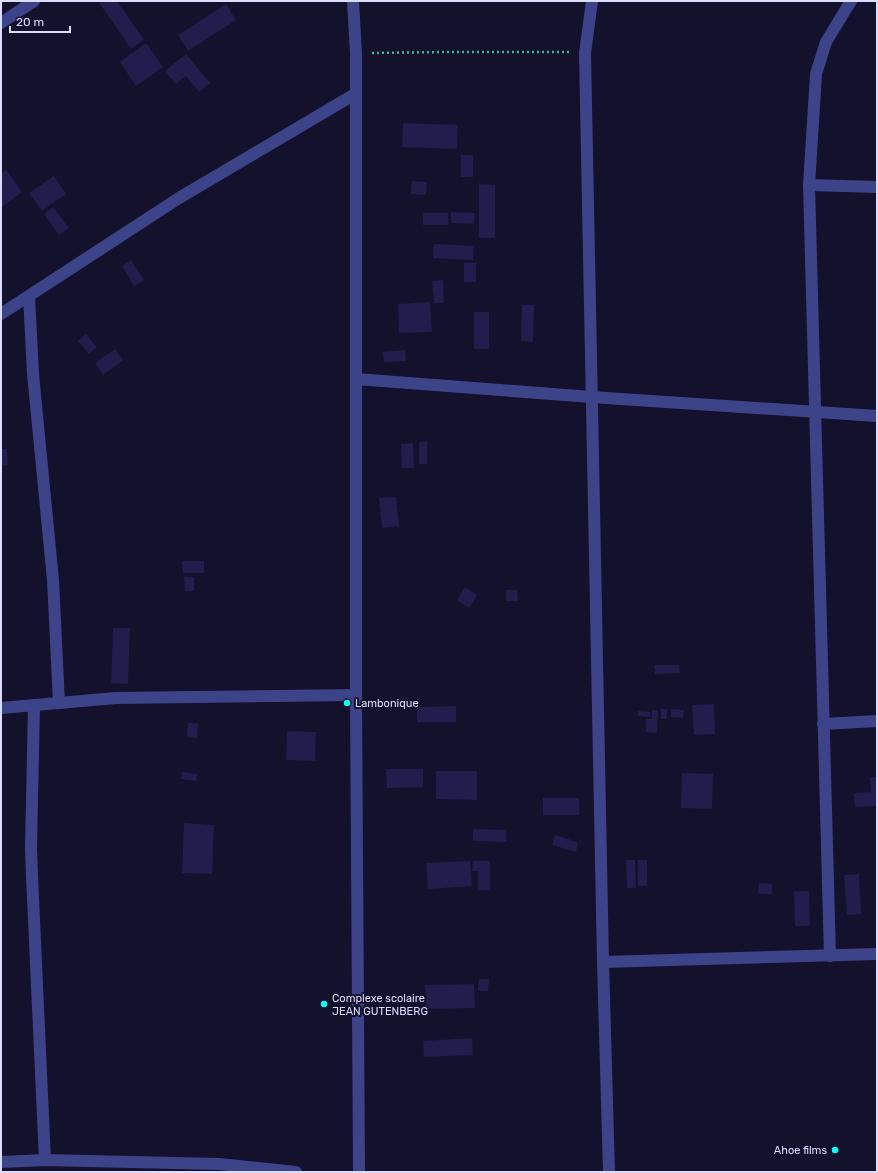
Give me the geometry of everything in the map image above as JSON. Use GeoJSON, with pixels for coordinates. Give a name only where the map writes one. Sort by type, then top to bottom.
{"type":"FeatureCollection","features":[{"type":"Feature","properties":{"kind":"street"},"geometry":{"type":"LineString","coordinates":[[1,23],[34,1]]}},
{"type":"Feature","properties":{"kind":"street"},"geometry":{"type":"LineString","coordinates":[[353,1],[356,54],[356,695],[359,1172]]}},
{"type":"Feature","properties":{"kind":"street"},"geometry":{"type":"LineString","coordinates":[[592,1],[585,53],[603,962],[609,1172]]}},
{"type":"Feature","properties":{"kind":"street"},"geometry":{"type":"LineString","coordinates":[[830,956],[809,185],[816,74],[826,42],[851,1]]}},
{"type":"Feature","properties":{"kind":"street"},"geometry":{"type":"LineString","coordinates":[[1,314],[179,198],[355,94]]}},
{"type":"Feature","properties":{"kind":"street"},"geometry":{"type":"LineString","coordinates":[[809,185],[877,187]]}},
{"type":"Feature","properties":{"kind":"street"},"geometry":{"type":"LineString","coordinates":[[29,296],[33,374],[53,580],[59,702]]}},
{"type":"Feature","properties":{"kind":"street"},"geometry":{"type":"LineString","coordinates":[[356,379],[815,413],[877,416]]}},
{"type":"Feature","properties":{"kind":"street"},"geometry":{"type":"LineString","coordinates":[[1,708],[116,698],[356,695]]}},
{"type":"Feature","properties":{"kind":"street"},"geometry":{"type":"LineString","coordinates":[[34,705],[31,848],[45,1160]]}},
{"type":"Feature","properties":{"kind":"street"},"geometry":{"type":"LineString","coordinates":[[823,724],[877,721]]}},
{"type":"Feature","properties":{"kind":"street"},"geometry":{"type":"LineString","coordinates":[[603,962],[877,954]]}},
{"type":"Feature","properties":{"kind":"street"},"geometry":{"type":"LineString","coordinates":[[1,1162],[45,1160],[219,1164],[296,1172]]}},
{"type":"Feature","properties":{"kind":"path"},"geometry":{"type":"LineString","coordinates":[[356,54],[458,52],[585,53]]}},
{"type":"Feature","properties":{"kind":"building"},"geometry":{"type":"Polygon","coordinates":[[[98,1],[117,1],[144,40],[131,49],[98,1]]]}},
{"type":"Feature","properties":{"kind":"building"},"geometry":{"type":"Polygon","coordinates":[[[226,4],[236,20],[188,51],[178,35],[226,4]]]}},
{"type":"Feature","properties":{"kind":"building"},"geometry":{"type":"Polygon","coordinates":[[[146,43],[163,67],[136,86],[120,62],[146,43]]]}},
{"type":"Feature","properties":{"kind":"building"},"geometry":{"type":"Polygon","coordinates":[[[186,54],[210,83],[199,92],[186,76],[176,84],[165,71],[186,54]]]}},
{"type":"Feature","properties":{"kind":"building"},"geometry":{"type":"Polygon","coordinates":[[[403,123],[458,125],[457,149],[402,147],[403,123]]]}},
{"type":"Feature","properties":{"kind":"building"},"geometry":{"type":"Polygon","coordinates":[[[461,155],[473,155],[473,177],[461,177],[461,155]]]}},
{"type":"Feature","properties":{"kind":"building"},"geometry":{"type":"Polygon","coordinates":[[[6,170],[22,192],[2,207],[1,174],[6,170]]]}},
{"type":"Feature","properties":{"kind":"building"},"geometry":{"type":"Polygon","coordinates":[[[54,176],[66,194],[42,211],[29,193],[54,176]]]}},
{"type":"Feature","properties":{"kind":"building"},"geometry":{"type":"Polygon","coordinates":[[[412,181],[427,182],[426,195],[411,194],[412,181]]]}},
{"type":"Feature","properties":{"kind":"building"},"geometry":{"type":"Polygon","coordinates":[[[479,184],[495,185],[495,238],[479,238],[479,184]]]}},
{"type":"Feature","properties":{"kind":"building"},"geometry":{"type":"Polygon","coordinates":[[[53,207],[69,228],[59,235],[44,214],[53,207]]]}},
{"type":"Feature","properties":{"kind":"building"},"geometry":{"type":"Polygon","coordinates":[[[451,212],[475,213],[474,224],[451,223],[451,212]]]}},
{"type":"Feature","properties":{"kind":"building"},"geometry":{"type":"Polygon","coordinates":[[[423,213],[448,213],[448,225],[423,225],[423,213]]]}},
{"type":"Feature","properties":{"kind":"building"},"geometry":{"type":"Polygon","coordinates":[[[434,244],[474,246],[473,260],[433,258],[434,244]]]}},
{"type":"Feature","properties":{"kind":"building"},"geometry":{"type":"Polygon","coordinates":[[[131,260],[144,280],[134,286],[122,266],[131,260]]]}},
{"type":"Feature","properties":{"kind":"building"},"geometry":{"type":"Polygon","coordinates":[[[464,263],[476,263],[476,282],[464,282],[464,263]]]}},
{"type":"Feature","properties":{"kind":"building"},"geometry":{"type":"Polygon","coordinates":[[[443,280],[444,303],[434,303],[432,281],[443,280]]]}},
{"type":"Feature","properties":{"kind":"building"},"geometry":{"type":"Polygon","coordinates":[[[430,302],[432,332],[399,333],[398,304],[430,302]]]}},
{"type":"Feature","properties":{"kind":"building"},"geometry":{"type":"Polygon","coordinates":[[[522,305],[534,305],[533,342],[521,341],[522,305]]]}},
{"type":"Feature","properties":{"kind":"building"},"geometry":{"type":"Polygon","coordinates":[[[474,312],[489,312],[489,349],[474,349],[474,312]]]}},
{"type":"Feature","properties":{"kind":"building"},"geometry":{"type":"Polygon","coordinates":[[[86,334],[97,347],[89,354],[78,341],[86,334]]]}},
{"type":"Feature","properties":{"kind":"building"},"geometry":{"type":"Polygon","coordinates":[[[115,349],[123,360],[103,375],[95,363],[115,349]]]}},
{"type":"Feature","properties":{"kind":"building"},"geometry":{"type":"Polygon","coordinates":[[[405,350],[406,361],[384,362],[383,352],[405,350]]]}},
{"type":"Feature","properties":{"kind":"building"},"geometry":{"type":"Polygon","coordinates":[[[427,441],[427,464],[419,464],[419,442],[427,441]]]}},
{"type":"Feature","properties":{"kind":"building"},"geometry":{"type":"Polygon","coordinates":[[[413,443],[414,468],[402,468],[401,444],[413,443]]]}},
{"type":"Feature","properties":{"kind":"building"},"geometry":{"type":"Polygon","coordinates":[[[1,449],[7,449],[8,465],[1,466],[1,449]]]}},
{"type":"Feature","properties":{"kind":"building"},"geometry":{"type":"Polygon","coordinates":[[[396,497],[399,526],[382,528],[379,498],[396,497]]]}},
{"type":"Feature","properties":{"kind":"building"},"geometry":{"type":"Polygon","coordinates":[[[182,561],[204,561],[204,573],[183,573],[182,561]]]}},
{"type":"Feature","properties":{"kind":"building"},"geometry":{"type":"Polygon","coordinates":[[[184,577],[194,577],[194,591],[185,591],[184,577]]]}},
{"type":"Feature","properties":{"kind":"building"},"geometry":{"type":"Polygon","coordinates":[[[465,587],[477,595],[469,608],[457,600],[465,587]]]}},
{"type":"Feature","properties":{"kind":"building"},"geometry":{"type":"Polygon","coordinates":[[[506,590],[517,590],[518,601],[506,601],[506,590]]]}},
{"type":"Feature","properties":{"kind":"building"},"geometry":{"type":"Polygon","coordinates":[[[113,628],[130,628],[128,684],[111,683],[113,628]]]}},
{"type":"Feature","properties":{"kind":"building"},"geometry":{"type":"Polygon","coordinates":[[[654,665],[679,665],[680,673],[655,674],[654,665]]]}},
{"type":"Feature","properties":{"kind":"building"},"geometry":{"type":"Polygon","coordinates":[[[714,704],[715,734],[694,735],[692,705],[714,704]]]}},
{"type":"Feature","properties":{"kind":"building"},"geometry":{"type":"Polygon","coordinates":[[[456,706],[456,722],[417,722],[417,707],[456,706]]]}},
{"type":"Feature","properties":{"kind":"building"},"geometry":{"type":"Polygon","coordinates":[[[661,709],[667,709],[667,719],[661,719],[661,709]]]}},
{"type":"Feature","properties":{"kind":"building"},"geometry":{"type":"Polygon","coordinates":[[[671,709],[684,710],[683,718],[671,717],[671,709]]]}},
{"type":"Feature","properties":{"kind":"building"},"geometry":{"type":"Polygon","coordinates":[[[652,710],[658,710],[657,733],[646,732],[646,719],[652,719],[652,710]]]}},
{"type":"Feature","properties":{"kind":"building"},"geometry":{"type":"Polygon","coordinates":[[[638,711],[650,712],[650,717],[638,716],[638,711]]]}},
{"type":"Feature","properties":{"kind":"building"},"geometry":{"type":"Polygon","coordinates":[[[188,723],[198,723],[197,738],[187,737],[188,723]]]}},
{"type":"Feature","properties":{"kind":"building"},"geometry":{"type":"Polygon","coordinates":[[[287,731],[316,732],[315,761],[286,760],[287,731]]]}},
{"type":"Feature","properties":{"kind":"building"},"geometry":{"type":"Polygon","coordinates":[[[386,769],[423,769],[423,787],[387,788],[386,769]]]}},
{"type":"Feature","properties":{"kind":"building"},"geometry":{"type":"Polygon","coordinates":[[[436,771],[477,771],[477,800],[436,799],[436,771]]]}},
{"type":"Feature","properties":{"kind":"building"},"geometry":{"type":"Polygon","coordinates":[[[182,772],[197,774],[196,781],[181,779],[182,772]]]}},
{"type":"Feature","properties":{"kind":"building"},"geometry":{"type":"Polygon","coordinates":[[[682,773],[713,774],[712,809],[681,808],[682,773]]]}},
{"type":"Feature","properties":{"kind":"building"},"geometry":{"type":"Polygon","coordinates":[[[870,777],[877,777],[877,806],[855,807],[854,793],[871,792],[870,777]]]}},
{"type":"Feature","properties":{"kind":"building"},"geometry":{"type":"Polygon","coordinates":[[[543,798],[579,798],[579,815],[543,815],[543,798]]]}},
{"type":"Feature","properties":{"kind":"building"},"geometry":{"type":"Polygon","coordinates":[[[184,823],[214,825],[212,874],[182,873],[184,823]]]}},
{"type":"Feature","properties":{"kind":"building"},"geometry":{"type":"Polygon","coordinates":[[[473,829],[506,830],[506,842],[473,841],[473,829]]]}},
{"type":"Feature","properties":{"kind":"building"},"geometry":{"type":"Polygon","coordinates":[[[555,835],[578,842],[576,852],[552,845],[555,835]]]}},
{"type":"Feature","properties":{"kind":"building"},"geometry":{"type":"Polygon","coordinates":[[[626,860],[635,860],[636,888],[627,888],[626,860]]]}},
{"type":"Feature","properties":{"kind":"building"},"geometry":{"type":"Polygon","coordinates":[[[638,860],[647,860],[647,886],[638,886],[638,860]]]}},
{"type":"Feature","properties":{"kind":"building"},"geometry":{"type":"Polygon","coordinates":[[[470,861],[472,886],[428,889],[426,863],[470,861]]]}},
{"type":"Feature","properties":{"kind":"building"},"geometry":{"type":"Polygon","coordinates":[[[473,861],[490,861],[490,890],[478,890],[478,871],[472,871],[473,861]]]}},
{"type":"Feature","properties":{"kind":"building"},"geometry":{"type":"Polygon","coordinates":[[[859,874],[861,914],[847,915],[844,875],[859,874]]]}},
{"type":"Feature","properties":{"kind":"building"},"geometry":{"type":"Polygon","coordinates":[[[759,883],[772,884],[772,894],[758,894],[759,883]]]}},
{"type":"Feature","properties":{"kind":"building"},"geometry":{"type":"Polygon","coordinates":[[[794,891],[809,891],[810,926],[795,926],[794,891]]]}},
{"type":"Feature","properties":{"kind":"building"},"geometry":{"type":"Polygon","coordinates":[[[479,979],[489,979],[488,991],[478,991],[479,979]]]}},
{"type":"Feature","properties":{"kind":"building"},"geometry":{"type":"Polygon","coordinates":[[[474,984],[475,1008],[426,1009],[425,985],[474,984]]]}},
{"type":"Feature","properties":{"kind":"building"},"geometry":{"type":"Polygon","coordinates":[[[472,1038],[473,1055],[424,1057],[423,1041],[472,1038]]]}},
{"type":"Feature","properties":{"kind":"place","name":"Lambonique"},"geometry":{"type":"Point","coordinates":[347,703]}},
{"type":"Feature","properties":{"kind":"place","name":"Complexe scolaire JEAN GUTENBERG"},"geometry":{"type":"Point","coordinates":[324,1004]}},
{"type":"Feature","properties":{"kind":"place","name":"Ahoe films"},"geometry":{"type":"Point","coordinates":[835,1150]}}]}
